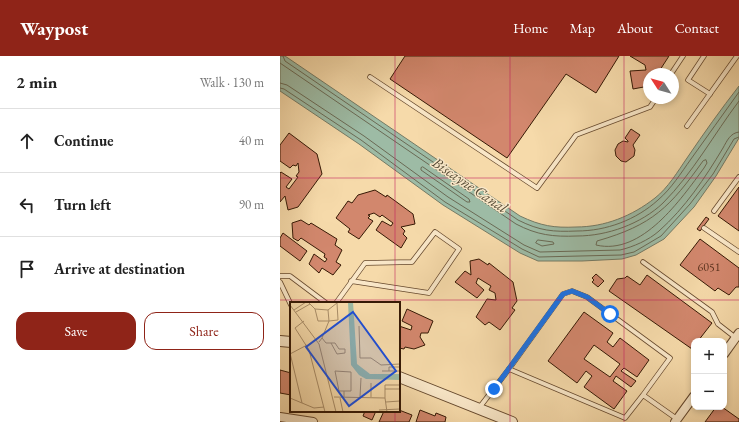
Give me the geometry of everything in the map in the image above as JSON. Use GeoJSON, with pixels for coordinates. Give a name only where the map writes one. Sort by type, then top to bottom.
{"type":"FeatureCollection","features":[{"type":"Feature","properties":{"kind":"street"},"geometry":{"type":"LineString","coordinates":[[727,350],[737,335]]}},
{"type":"Feature","properties":{"kind":"street"},"geometry":{"type":"LineString","coordinates":[[280,341],[290,342]]}},
{"type":"Feature","properties":{"kind":"street"},"geometry":{"type":"LineString","coordinates":[[400,377],[478,409],[500,420],[512,422]]}},
{"type":"Feature","properties":{"kind":"street"},"geometry":{"type":"LineString","coordinates":[[676,421],[691,400]]}},
{"type":"Feature","properties":{"kind":"street"},"geometry":{"type":"LineString","coordinates":[[280,417],[313,422]]}},
{"type":"Feature","properties":{"kind":"lane"},"geometry":{"type":"LineString","coordinates":[[675,68],[683,56]]}},
{"type":"Feature","properties":{"kind":"lane"},"geometry":{"type":"LineString","coordinates":[[704,56],[688,80],[710,94]]}},
{"type":"Feature","properties":{"kind":"lane"},"geometry":{"type":"LineString","coordinates":[[687,126],[736,56]]}},
{"type":"Feature","properties":{"kind":"lane"},"geometry":{"type":"LineString","coordinates":[[370,77],[537,188],[576,135],[650,107],[652,104]]}},
{"type":"Feature","properties":{"kind":"lane"},"geometry":{"type":"LineString","coordinates":[[714,211],[739,177]]}},
{"type":"Feature","properties":{"kind":"lane"},"geometry":{"type":"LineString","coordinates":[[704,228],[739,252]]}},
{"type":"Feature","properties":{"kind":"lane"},"geometry":{"type":"LineString","coordinates":[[337,302],[351,281],[365,262],[412,262],[435,232],[459,249],[429,293],[351,281]]}},
{"type":"Feature","properties":{"kind":"lane"},"geometry":{"type":"LineString","coordinates":[[643,262],[712,312],[718,324],[737,335]]}},
{"type":"Feature","properties":{"kind":"lane"},"geometry":{"type":"LineString","coordinates":[[280,276],[290,276],[325,302]]}},
{"type":"Feature","properties":{"kind":"lane"},"geometry":{"type":"LineString","coordinates":[[280,282],[290,302]]}},
{"type":"Feature","properties":{"kind":"lane"},"geometry":{"type":"LineString","coordinates":[[478,409],[563,294],[572,291],[587,297],[670,358],[625,418],[509,369]]}},
{"type":"Feature","properties":{"kind":"lane"},"geometry":{"type":"LineString","coordinates":[[643,395],[676,421]]}},
{"type":"Feature","properties":{"kind":"water","name":"Biscayne Canal"},"geometry":{"type":"Polygon","coordinates":[[[280,56],[285,56],[520,216],[548,226],[587,226],[608,223],[628,215],[655,198],[672,179],[739,86],[739,138],[716,176],[694,207],[664,239],[636,255],[622,259],[538,261],[520,253],[443,205],[359,144],[280,91],[280,56]]]}},
{"type":"Feature","properties":{"kind":"building"},"geometry":{"type":"Polygon","coordinates":[[[405,56],[619,56],[596,93],[566,74],[507,158],[390,79],[405,56]]]}},
{"type":"Feature","properties":{"kind":"building"},"geometry":{"type":"Polygon","coordinates":[[[630,56],[669,56],[661,68],[646,68],[645,65],[630,56]]]}},
{"type":"Feature","properties":{"kind":"building"},"geometry":{"type":"Polygon","coordinates":[[[643,70],[643,87],[633,89],[630,71],[643,70]]]}},
{"type":"Feature","properties":{"kind":"building"},"geometry":{"type":"Polygon","coordinates":[[[631,129],[640,135],[633,145],[635,150],[634,156],[626,162],[621,161],[616,156],[615,150],[618,144],[623,141],[628,142],[625,138],[631,129]]]}},
{"type":"Feature","properties":{"kind":"building"},"geometry":{"type":"Polygon","coordinates":[[[289,133],[317,154],[322,174],[298,207],[288,210],[285,196],[280,202],[280,173],[281,172],[292,179],[286,187],[289,189],[298,177],[296,176],[299,172],[298,163],[296,166],[293,165],[290,168],[280,161],[280,145],[289,133]]]}},
{"type":"Feature","properties":{"kind":"building"},"geometry":{"type":"Polygon","coordinates":[[[739,187],[739,231],[718,216],[739,187]]]}},
{"type":"Feature","properties":{"kind":"building"},"geometry":{"type":"Polygon","coordinates":[[[375,190],[386,197],[387,195],[413,214],[415,224],[401,227],[405,231],[403,234],[407,238],[401,248],[376,230],[382,221],[391,226],[393,223],[382,215],[380,217],[374,213],[368,215],[370,216],[368,218],[373,221],[359,239],[348,232],[350,229],[336,218],[348,201],[352,203],[358,195],[375,190]]]}},
{"type":"Feature","properties":{"kind":"building"},"geometry":{"type":"Polygon","coordinates":[[[706,217],[709,219],[700,231],[697,229],[706,217]]]}},
{"type":"Feature","properties":{"kind":"building"},"geometry":{"type":"Polygon","coordinates":[[[301,220],[309,225],[311,223],[337,239],[335,245],[342,250],[336,262],[341,265],[333,275],[322,268],[319,273],[309,264],[314,254],[325,262],[327,259],[324,257],[325,254],[301,238],[298,241],[293,238],[292,223],[301,220]]]}},
{"type":"Feature","properties":{"kind":"building"},"geometry":{"type":"Polygon","coordinates":[[[283,233],[307,251],[300,261],[280,246],[280,238],[283,233]]]}},
{"type":"Feature","properties":{"kind":"building"},"geometry":{"type":"Polygon","coordinates":[[[700,239],[739,268],[739,287],[736,287],[729,295],[718,288],[715,291],[680,265],[700,239]]]}},
{"type":"Feature","properties":{"kind":"building"},"geometry":{"type":"Polygon","coordinates":[[[479,259],[488,265],[489,263],[513,282],[517,301],[512,308],[515,310],[500,330],[489,322],[485,325],[476,317],[487,299],[496,300],[495,293],[489,290],[491,286],[478,278],[476,283],[484,290],[477,298],[455,282],[465,271],[471,275],[470,261],[479,259]]]}},
{"type":"Feature","properties":{"kind":"building"},"geometry":{"type":"Polygon","coordinates":[[[596,274],[604,281],[598,287],[592,282],[594,280],[592,278],[596,274]]]}},
{"type":"Feature","properties":{"kind":"building"},"geometry":{"type":"Polygon","coordinates":[[[647,275],[712,323],[700,338],[691,338],[691,348],[609,291],[617,279],[625,278],[627,276],[640,285],[647,275]]]}},
{"type":"Feature","properties":{"kind":"building"},"geometry":{"type":"Polygon","coordinates":[[[407,309],[433,321],[428,333],[421,333],[420,337],[425,345],[414,349],[405,347],[404,349],[400,348],[400,326],[411,330],[412,326],[402,321],[407,309]]]}},
{"type":"Feature","properties":{"kind":"building"},"geometry":{"type":"Polygon","coordinates":[[[584,312],[613,333],[607,342],[613,347],[620,338],[649,360],[637,377],[624,368],[621,371],[636,381],[631,387],[616,376],[613,381],[627,391],[614,409],[584,387],[592,376],[586,371],[577,383],[548,361],[584,312]],[[594,345],[584,359],[610,377],[620,364],[594,345]]]}},
{"type":"Feature","properties":{"kind":"building"},"geometry":{"type":"Polygon","coordinates":[[[280,370],[290,373],[290,395],[280,393],[280,370]]]}},
{"type":"Feature","properties":{"kind":"building"},"geometry":{"type":"Polygon","coordinates":[[[400,410],[412,415],[409,422],[379,422],[384,412],[400,412],[400,410]]]}},
{"type":"Feature","properties":{"kind":"building"},"geometry":{"type":"Polygon","coordinates":[[[420,410],[435,416],[436,413],[446,417],[445,422],[416,422],[420,410]]]}},
{"type":"Feature","properties":{"kind":"building"},"geometry":{"type":"Polygon","coordinates":[[[714,410],[726,410],[739,419],[739,422],[705,422],[714,410]]]}},
{"type":"Feature","properties":{"kind":"building"},"geometry":{"type":"Polygon","coordinates":[[[365,412],[376,412],[372,420],[363,416],[365,412]]]}},
{"type":"Feature","properties":{"kind":"route"},"geometry":{"type":"LineString","coordinates":[[494,389],[563,294],[572,291],[587,297],[610,314]]}}]}
